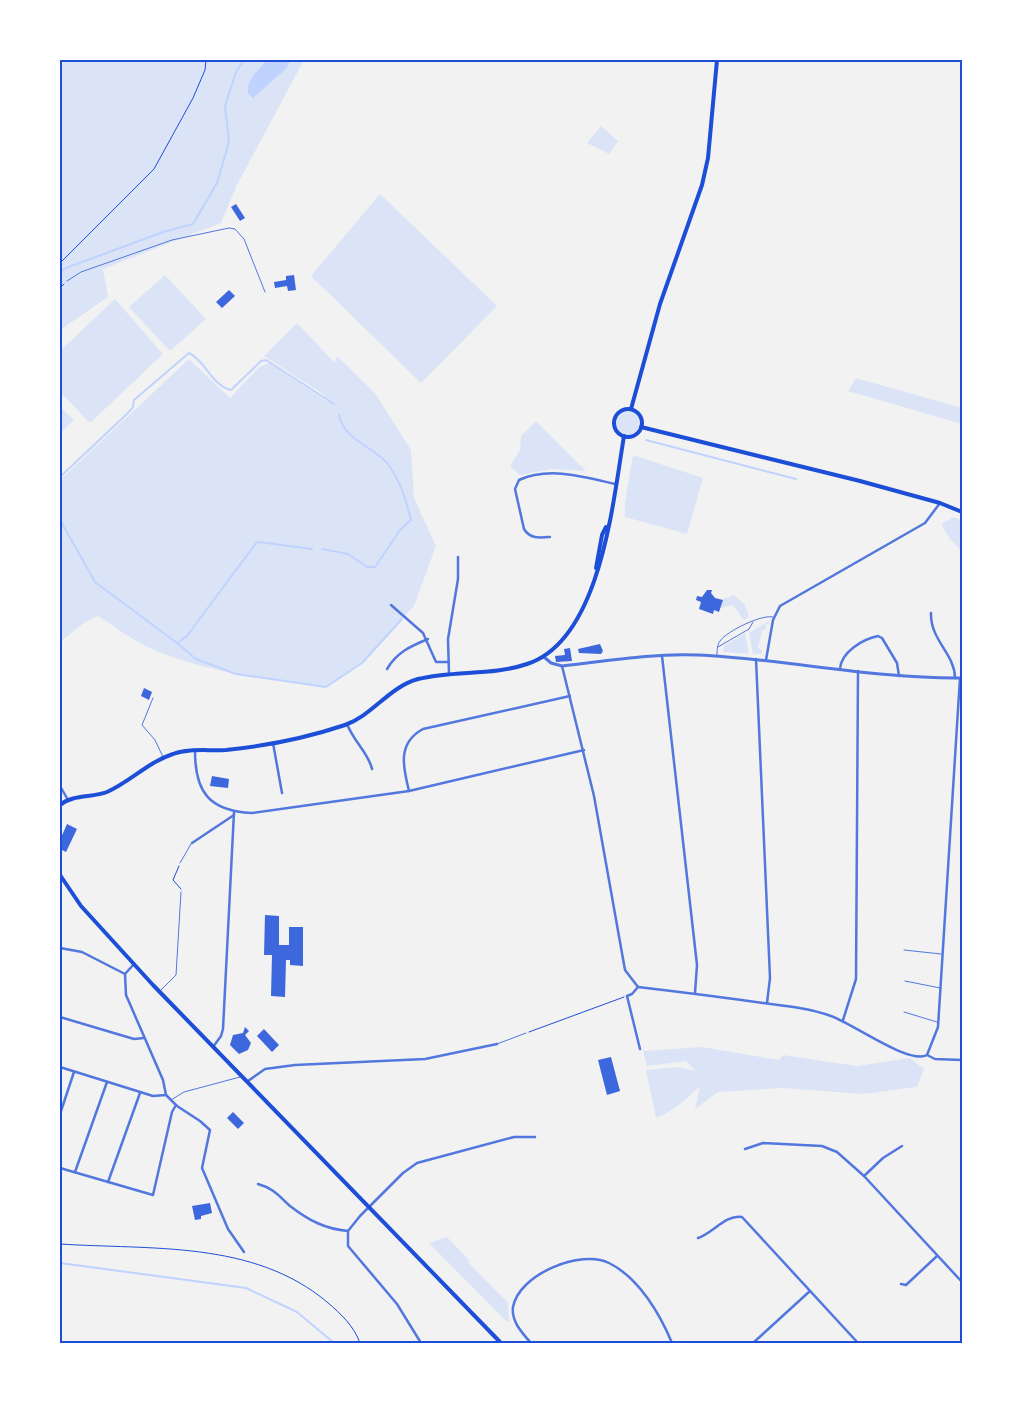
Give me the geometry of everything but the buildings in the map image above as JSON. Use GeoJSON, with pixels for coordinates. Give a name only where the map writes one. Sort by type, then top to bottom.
{"type":"FeatureCollection","features":[{"type":"Feature","properties":{"kind":"main road"},"geometry":{"type":"LineString","coordinates":[[631,409],[660,304],[702,185],[708,158],[717,60]]}},
{"type":"Feature","properties":{"kind":"main road"},"geometry":{"type":"LineString","coordinates":[[631,409],[641,418],[641,427],[636,434],[624,436],[617,432],[614,420],[622,410],[631,409]]}},
{"type":"Feature","properties":{"kind":"main road"},"geometry":{"type":"LineString","coordinates":[[641,427],[860,481],[940,503],[962,512]]}},
{"type":"Feature","properties":{"kind":"main road"},"geometry":{"type":"LineString","coordinates":[[60,806],[68,800],[92,796],[116,788],[164,758],[182,752],[273,743],[347,724],[362,716],[403,685],[420,679],[508,669],[544,657],[574,622],[596,578],[603,555],[624,436]]}},
{"type":"Feature","properties":{"kind":"main road"},"geometry":{"type":"LineString","coordinates":[[60,876],[81,906],[159,991],[501,1343]]}},
{"type":"Feature","properties":{"kind":"street"},"geometry":{"type":"LineString","coordinates":[[550,537],[534,538],[524,529],[515,489],[519,480],[539,474],[560,473],[616,484]]}},
{"type":"Feature","properties":{"kind":"street"},"geometry":{"type":"LineString","coordinates":[[766,660],[774,617],[782,605],[925,523],[940,503]]}},
{"type":"Feature","properties":{"kind":"street"},"geometry":{"type":"LineString","coordinates":[[449,675],[448,640],[458,579],[458,558]]}},
{"type":"Feature","properties":{"kind":"street"},"geometry":{"type":"LineString","coordinates":[[391,605],[417,626],[428,640],[436,662],[449,662]]}},
{"type":"Feature","properties":{"kind":"street"},"geometry":{"type":"LineString","coordinates":[[931,613],[930,626],[954,668],[956,678]]}},
{"type":"Feature","properties":{"kind":"street"},"geometry":{"type":"LineString","coordinates":[[840,669],[841,660],[846,653],[878,636],[882,638],[897,663],[899,676]]}},
{"type":"Feature","properties":{"kind":"street"},"geometry":{"type":"LineString","coordinates":[[387,669],[401,652],[428,640]]}},
{"type":"Feature","properties":{"kind":"street"},"geometry":{"type":"LineString","coordinates":[[544,657],[551,663],[562,666],[662,656],[698,655],[766,660],[899,676],[961,678],[938,1022],[926,1056]]}},
{"type":"Feature","properties":{"kind":"street"},"geometry":{"type":"LineString","coordinates":[[662,656],[697,965],[695,993]]}},
{"type":"Feature","properties":{"kind":"street"},"geometry":{"type":"LineString","coordinates":[[756,659],[770,978],[767,1003]]}},
{"type":"Feature","properties":{"kind":"street"},"geometry":{"type":"LineString","coordinates":[[562,666],[584,750],[612,888],[625,970],[638,987],[695,993],[809,1010],[844,1020],[898,1051],[920,1058],[926,1056],[935,1059],[962,1060]]}},
{"type":"Feature","properties":{"kind":"street"},"geometry":{"type":"LineString","coordinates":[[844,1020],[856,979],[858,671]]}},
{"type":"Feature","properties":{"kind":"street"},"geometry":{"type":"LineString","coordinates":[[409,791],[403,755],[404,747],[414,733],[429,727],[570,696]]}},
{"type":"Feature","properties":{"kind":"street"},"geometry":{"type":"LineString","coordinates":[[347,724],[352,738],[370,759],[372,770]]}},
{"type":"Feature","properties":{"kind":"street"},"geometry":{"type":"LineString","coordinates":[[273,743],[282,792]]}},
{"type":"Feature","properties":{"kind":"street"},"geometry":{"type":"LineString","coordinates":[[195,751],[197,777],[202,790],[212,802],[234,813],[260,812],[409,791],[584,750]]}},
{"type":"Feature","properties":{"kind":"street"},"geometry":{"type":"LineString","coordinates":[[60,786],[68,800]]}},
{"type":"Feature","properties":{"kind":"street"},"geometry":{"type":"LineString","coordinates":[[192,843],[234,813]]}},
{"type":"Feature","properties":{"kind":"street"},"geometry":{"type":"LineString","coordinates":[[213,1047],[221,1036],[223,1029],[234,813]]}},
{"type":"Feature","properties":{"kind":"street"},"geometry":{"type":"LineString","coordinates":[[60,948],[82,952],[125,974]]}},
{"type":"Feature","properties":{"kind":"street"},"geometry":{"type":"LineString","coordinates":[[134,964],[125,974],[126,995],[163,1080],[166,1095],[176,1105],[210,1130],[202,1168],[228,1229],[244,1252]]}},
{"type":"Feature","properties":{"kind":"street"},"geometry":{"type":"LineString","coordinates":[[638,987],[632,994],[627,996],[640,1049]]}},
{"type":"Feature","properties":{"kind":"street"},"geometry":{"type":"LineString","coordinates":[[60,1017],[134,1039],[144,1038]]}},
{"type":"Feature","properties":{"kind":"street"},"geometry":{"type":"LineString","coordinates":[[247,1082],[265,1069],[295,1065],[425,1059],[497,1044]]}},
{"type":"Feature","properties":{"kind":"street"},"geometry":{"type":"LineString","coordinates":[[60,1067],[140,1093],[152,1096],[166,1095]]}},
{"type":"Feature","properties":{"kind":"street"},"geometry":{"type":"LineString","coordinates":[[60,1114],[74,1072]]}},
{"type":"Feature","properties":{"kind":"street"},"geometry":{"type":"LineString","coordinates":[[75,1172],[107,1082]]}},
{"type":"Feature","properties":{"kind":"street"},"geometry":{"type":"LineString","coordinates":[[108,1182],[140,1093]]}},
{"type":"Feature","properties":{"kind":"street"},"geometry":{"type":"LineString","coordinates":[[60,1168],[153,1195],[172,1112],[176,1105]]}},
{"type":"Feature","properties":{"kind":"street"},"geometry":{"type":"LineString","coordinates":[[421,1343],[397,1304],[348,1246],[348,1231],[403,1173],[420,1162],[514,1137],[535,1137]]}},
{"type":"Feature","properties":{"kind":"street"},"geometry":{"type":"LineString","coordinates":[[745,1149],[763,1143],[822,1146],[843,1156],[864,1176],[962,1282]]}},
{"type":"Feature","properties":{"kind":"street"},"geometry":{"type":"LineString","coordinates":[[864,1176],[888,1154],[902,1146]]}},
{"type":"Feature","properties":{"kind":"street"},"geometry":{"type":"LineString","coordinates":[[258,1184],[273,1189],[289,1205],[318,1224],[334,1230],[348,1231]]}},
{"type":"Feature","properties":{"kind":"street"},"geometry":{"type":"LineString","coordinates":[[698,1238],[709,1235],[730,1217],[742,1217],[858,1343]]}},
{"type":"Feature","properties":{"kind":"street"},"geometry":{"type":"LineString","coordinates":[[901,1284],[906,1285],[937,1256]]}},
{"type":"Feature","properties":{"kind":"street"},"geometry":{"type":"LineString","coordinates":[[531,1343],[517,1326],[513,1307],[519,1294],[532,1281],[566,1262],[589,1259],[609,1263],[630,1279],[650,1303],[672,1343]]}},
{"type":"Feature","properties":{"kind":"street"},"geometry":{"type":"LineString","coordinates":[[753,1343],[810,1291]]}},
{"type":"Feature","properties":{"kind":"lane"},"geometry":{"type":"LineString","coordinates":[[66,281],[81,272],[172,240],[229,228],[235,229],[244,238],[265,292]]}},
{"type":"Feature","properties":{"kind":"lane"},"geometry":{"type":"LineString","coordinates":[[717,656],[718,647],[724,637],[746,623],[753,622],[764,616],[774,617]]}},
{"type":"Feature","properties":{"kind":"lane"},"geometry":{"type":"LineString","coordinates":[[718,647],[749,629],[753,622]]}},
{"type":"Feature","properties":{"kind":"lane"},"geometry":{"type":"LineString","coordinates":[[153,698],[142,725],[155,740],[164,758]]}},
{"type":"Feature","properties":{"kind":"lane"},"geometry":{"type":"LineString","coordinates":[[180,863],[192,843]]}},
{"type":"Feature","properties":{"kind":"lane"},"geometry":{"type":"LineString","coordinates":[[159,991],[176,975],[181,892]]}},
{"type":"Feature","properties":{"kind":"lane"},"geometry":{"type":"LineString","coordinates":[[904,950],[942,954]]}},
{"type":"Feature","properties":{"kind":"lane"},"geometry":{"type":"LineString","coordinates":[[905,981],[941,988]]}},
{"type":"Feature","properties":{"kind":"lane"},"geometry":{"type":"LineString","coordinates":[[904,1012],[938,1022]]}},
{"type":"Feature","properties":{"kind":"lane"},"geometry":{"type":"LineString","coordinates":[[497,1044],[526,1033]]}},
{"type":"Feature","properties":{"kind":"lane"},"geometry":{"type":"LineString","coordinates":[[171,1100],[184,1092],[242,1077]]}},
{"type":"Feature","properties":{"kind":"path"},"geometry":{"type":"LineString","coordinates":[[60,263],[154,169],[194,98],[205,70],[206,60]]}},
{"type":"Feature","properties":{"kind":"path"},"geometry":{"type":"LineString","coordinates":[[60,288],[66,281]]}},
{"type":"Feature","properties":{"kind":"path"},"geometry":{"type":"LineString","coordinates":[[180,863],[173,880],[181,887],[181,892]]}},
{"type":"Feature","properties":{"kind":"path"},"geometry":{"type":"LineString","coordinates":[[526,1033],[627,996]]}},
{"type":"Feature","properties":{"kind":"path"},"geometry":{"type":"LineString","coordinates":[[60,1244],[182,1250],[247,1259],[308,1286],[337,1310],[355,1330],[360,1343]]}},
{"type":"Feature","properties":{"kind":"shaded area"},"geometry":{"type":"Polygon","coordinates":[[[66,60],[267,60],[254,74],[253,97],[286,69],[289,60],[304,60],[237,185],[221,223],[103,269],[108,297],[60,330],[60,66],[66,60]]]}},
{"type":"Feature","properties":{"kind":"shaded area"},"geometry":{"type":"Polygon","coordinates":[[[601,126],[618,141],[609,154],[587,143],[601,126]]]}},
{"type":"Feature","properties":{"kind":"shaded area"},"geometry":{"type":"Polygon","coordinates":[[[380,194],[497,306],[421,383],[311,276],[380,194]]]}},
{"type":"Feature","properties":{"kind":"shaded area"},"geometry":{"type":"Polygon","coordinates":[[[165,275],[206,319],[170,351],[129,307],[165,275]]]}},
{"type":"Feature","properties":{"kind":"shaded area"},"geometry":{"type":"Polygon","coordinates":[[[115,299],[163,354],[90,423],[60,392],[60,351],[115,299]]]}},
{"type":"Feature","properties":{"kind":"shaded area"},"geometry":{"type":"Polygon","coordinates":[[[297,323],[335,363],[337,356],[375,393],[411,450],[414,498],[436,546],[414,606],[363,661],[326,687],[217,670],[175,658],[139,643],[98,616],[85,622],[60,642],[60,480],[189,359],[230,398],[259,367],[269,363],[328,402],[324,395],[264,356],[297,323]]]}},
{"type":"Feature","properties":{"kind":"shaded area"},"geometry":{"type":"Polygon","coordinates":[[[856,378],[962,408],[962,424],[848,391],[856,378]]]}},
{"type":"Feature","properties":{"kind":"shaded area"},"geometry":{"type":"Polygon","coordinates":[[[60,407],[74,420],[60,434],[60,407]]]}},
{"type":"Feature","properties":{"kind":"shaded area"},"geometry":{"type":"Polygon","coordinates":[[[628,409],[638,413],[642,423],[638,433],[628,437],[618,433],[614,423],[618,413],[628,409]]]}},
{"type":"Feature","properties":{"kind":"shaded area"},"geometry":{"type":"Polygon","coordinates":[[[536,421],[586,471],[552,469],[520,475],[510,466],[520,450],[521,436],[536,421]]]}},
{"type":"Feature","properties":{"kind":"shaded area"},"geometry":{"type":"Polygon","coordinates":[[[633,455],[703,478],[687,534],[625,517],[625,502],[633,455]]]}},
{"type":"Feature","properties":{"kind":"shaded area"},"geometry":{"type":"Polygon","coordinates":[[[954,517],[962,521],[962,551],[950,539],[941,524],[954,517]]]}},
{"type":"Feature","properties":{"kind":"shaded area"},"geometry":{"type":"Polygon","coordinates":[[[734,595],[745,605],[749,617],[744,620],[733,605],[721,608],[723,599],[734,595]]]}},
{"type":"Feature","properties":{"kind":"shaded area"},"geometry":{"type":"Polygon","coordinates":[[[769,621],[769,625],[766,624],[765,631],[762,630],[758,648],[762,650],[761,654],[753,654],[749,633],[769,621]]]}},
{"type":"Feature","properties":{"kind":"shaded area"},"geometry":{"type":"Polygon","coordinates":[[[745,633],[749,654],[723,652],[724,646],[745,633]]]}},
{"type":"Feature","properties":{"kind":"shaded area"},"geometry":{"type":"Polygon","coordinates":[[[702,1047],[779,1060],[783,1055],[857,1066],[910,1058],[924,1069],[917,1087],[863,1094],[783,1088],[718,1092],[695,1109],[700,1086],[680,1104],[656,1118],[646,1070],[678,1067],[696,1071],[686,1061],[647,1066],[643,1051],[702,1047]]]}},
{"type":"Feature","properties":{"kind":"shaded area"},"geometry":{"type":"Polygon","coordinates":[[[447,1237],[469,1260],[468,1262],[508,1303],[509,1321],[507,1322],[429,1243],[447,1237]]]}},
{"type":"Feature","properties":{"kind":"water"},"geometry":{"type":"Polygon","coordinates":[[[267,60],[290,61],[286,69],[253,98],[248,93],[248,85],[254,74],[267,60]]]}},
{"type":"Feature","properties":{"kind":"waterway"},"geometry":{"type":"LineString","coordinates":[[60,272],[66,268],[163,232],[193,224],[217,183],[229,142],[225,106],[236,72],[244,60]]}},
{"type":"Feature","properties":{"kind":"waterway"},"geometry":{"type":"LineString","coordinates":[[60,477],[128,413],[133,407],[134,400],[189,353],[224,388],[231,390],[261,361],[266,360],[334,404]]}},
{"type":"Feature","properties":{"kind":"waterway"},"geometry":{"type":"LineString","coordinates":[[322,549],[348,554],[367,567],[375,567],[400,530],[411,520],[402,490],[392,469],[381,457],[347,431],[339,415]]}},
{"type":"Feature","properties":{"kind":"waterway"},"geometry":{"type":"LineString","coordinates":[[646,440],[796,479]]}},
{"type":"Feature","properties":{"kind":"waterway"},"geometry":{"type":"LineString","coordinates":[[60,520],[95,582],[177,643],[187,636],[256,543],[312,549]]}},
{"type":"Feature","properties":{"kind":"waterway"},"geometry":{"type":"LineString","coordinates":[[177,643],[196,659],[236,674],[326,687],[362,663],[402,619]]}},
{"type":"Feature","properties":{"kind":"waterway"},"geometry":{"type":"LineString","coordinates":[[60,1263],[246,1288],[297,1312],[334,1343]]}}]}
